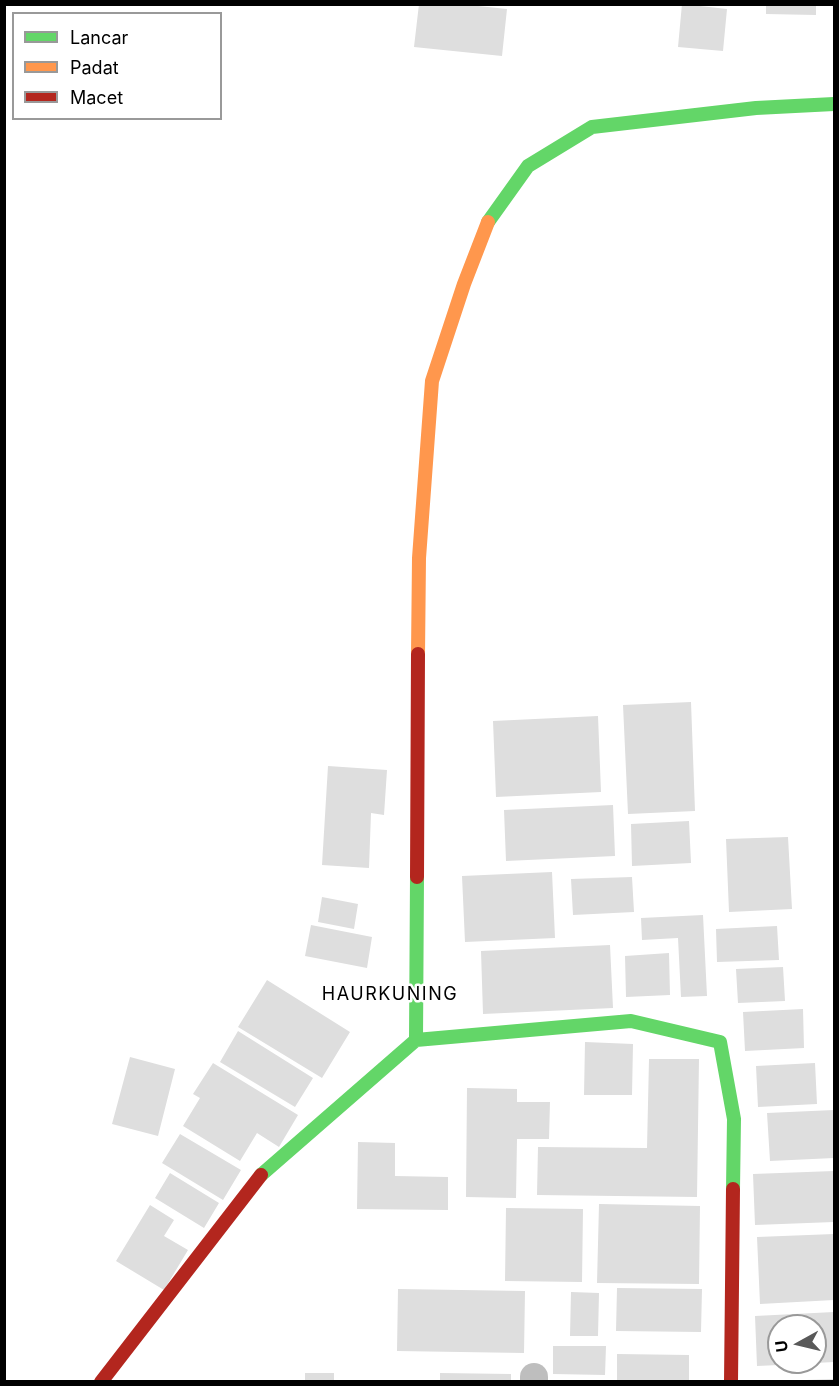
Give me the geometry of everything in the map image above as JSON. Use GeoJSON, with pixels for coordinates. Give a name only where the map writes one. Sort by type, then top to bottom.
{"type":"FeatureCollection","features":[{"type":"Feature","properties":{"kind":"street"},"geometry":{"type":"LineString","coordinates":[[416,1040],[418,558],[432,381],[464,284],[489,219],[528,166],[592,127],[756,108],[834,104]]}},
{"type":"Feature","properties":{"kind":"street"},"geometry":{"type":"LineString","coordinates":[[101,1382],[261,1174],[416,1040],[631,1021],[720,1042],[734,1119],[731,1382]]}},
{"type":"Feature","properties":{"kind":"building"},"geometry":{"type":"Polygon","coordinates":[[[419,4],[459,4],[507,9],[502,56],[414,47],[419,4]]]}},
{"type":"Feature","properties":{"kind":"building"},"geometry":{"type":"Polygon","coordinates":[[[682,4],[727,9],[723,51],[678,47],[682,4]]]}},
{"type":"Feature","properties":{"kind":"building"},"geometry":{"type":"Polygon","coordinates":[[[766,4],[816,4],[816,15],[766,14],[766,4]]]}},
{"type":"Feature","properties":{"kind":"building"},"geometry":{"type":"Polygon","coordinates":[[[691,702],[695,811],[628,814],[623,705],[691,702]]]}},
{"type":"Feature","properties":{"kind":"building"},"geometry":{"type":"Polygon","coordinates":[[[598,716],[601,792],[496,797],[493,721],[598,716]]]}},
{"type":"Feature","properties":{"kind":"building"},"geometry":{"type":"Polygon","coordinates":[[[328,766],[387,770],[384,815],[371,813],[369,868],[322,865],[328,766]]]}},
{"type":"Feature","properties":{"kind":"building"},"geometry":{"type":"Polygon","coordinates":[[[613,805],[615,856],[506,861],[504,810],[613,805]]]}},
{"type":"Feature","properties":{"kind":"building"},"geometry":{"type":"Polygon","coordinates":[[[689,821],[691,863],[632,866],[631,824],[689,821]]]}},
{"type":"Feature","properties":{"kind":"building"},"geometry":{"type":"Polygon","coordinates":[[[788,837],[792,909],[729,912],[726,839],[788,837]]]}},
{"type":"Feature","properties":{"kind":"building"},"geometry":{"type":"Polygon","coordinates":[[[552,872],[555,938],[465,942],[462,876],[552,872]]]}},
{"type":"Feature","properties":{"kind":"building"},"geometry":{"type":"Polygon","coordinates":[[[632,877],[634,912],[573,915],[571,879],[632,877]]]}},
{"type":"Feature","properties":{"kind":"building"},"geometry":{"type":"Polygon","coordinates":[[[322,897],[358,904],[354,929],[318,922],[322,897]]]}},
{"type":"Feature","properties":{"kind":"building"},"geometry":{"type":"Polygon","coordinates":[[[703,915],[707,996],[681,997],[678,938],[642,940],[641,918],[703,915]]]}},
{"type":"Feature","properties":{"kind":"building"},"geometry":{"type":"Polygon","coordinates":[[[311,925],[372,937],[367,968],[305,956],[311,925]]]}},
{"type":"Feature","properties":{"kind":"building"},"geometry":{"type":"Polygon","coordinates":[[[777,926],[779,960],[717,962],[716,929],[777,926]]]}},
{"type":"Feature","properties":{"kind":"building"},"geometry":{"type":"Polygon","coordinates":[[[610,945],[613,1008],[483,1014],[481,951],[610,945]]]}},
{"type":"Feature","properties":{"kind":"building"},"geometry":{"type":"Polygon","coordinates":[[[669,953],[670,995],[626,997],[625,956],[669,953]]]}},
{"type":"Feature","properties":{"kind":"building"},"geometry":{"type":"Polygon","coordinates":[[[783,967],[785,1001],[738,1003],[736,969],[783,967]]]}},
{"type":"Feature","properties":{"kind":"building"},"geometry":{"type":"Polygon","coordinates":[[[267,980],[350,1032],[322,1078],[238,1027],[267,980]]]}},
{"type":"Feature","properties":{"kind":"building"},"geometry":{"type":"Polygon","coordinates":[[[803,1009],[804,1048],[745,1051],[743,1012],[803,1009]]]}},
{"type":"Feature","properties":{"kind":"building"},"geometry":{"type":"Polygon","coordinates":[[[238,1031],[313,1078],[295,1107],[220,1062],[238,1031]]]}},
{"type":"Feature","properties":{"kind":"building"},"geometry":{"type":"Polygon","coordinates":[[[585,1042],[633,1044],[632,1095],[584,1095],[585,1042]]]}},
{"type":"Feature","properties":{"kind":"building"},"geometry":{"type":"Polygon","coordinates":[[[130,1057],[175,1069],[158,1136],[112,1124],[130,1057]]]}},
{"type":"Feature","properties":{"kind":"building"},"geometry":{"type":"Polygon","coordinates":[[[649,1059],[699,1059],[697,1197],[537,1195],[538,1147],[647,1148],[649,1059]]]}},
{"type":"Feature","properties":{"kind":"building"},"geometry":{"type":"Polygon","coordinates":[[[213,1063],[298,1115],[279,1147],[257,1133],[240,1161],[183,1126],[200,1098],[193,1094],[213,1063]]]}},
{"type":"Feature","properties":{"kind":"building"},"geometry":{"type":"Polygon","coordinates":[[[815,1063],[817,1104],[758,1107],[756,1066],[815,1063]]]}},
{"type":"Feature","properties":{"kind":"building"},"geometry":{"type":"Polygon","coordinates":[[[467,1088],[517,1089],[517,1102],[550,1102],[549,1139],[517,1139],[516,1198],[466,1197],[467,1088]]]}},
{"type":"Feature","properties":{"kind":"building"},"geometry":{"type":"Polygon","coordinates":[[[834,1110],[834,1158],[770,1161],[767,1113],[834,1110]]]}},
{"type":"Feature","properties":{"kind":"building"},"geometry":{"type":"Polygon","coordinates":[[[180,1134],[241,1170],[223,1200],[162,1163],[180,1134]]]}},
{"type":"Feature","properties":{"kind":"building"},"geometry":{"type":"Polygon","coordinates":[[[358,1142],[395,1143],[395,1176],[448,1177],[448,1210],[357,1209],[358,1142]]]}},
{"type":"Feature","properties":{"kind":"building"},"geometry":{"type":"Polygon","coordinates":[[[834,1171],[834,1222],[755,1225],[753,1174],[834,1171]]]}},
{"type":"Feature","properties":{"kind":"building"},"geometry":{"type":"Polygon","coordinates":[[[170,1173],[219,1203],[204,1228],[155,1198],[170,1173]]]}},
{"type":"Feature","properties":{"kind":"building"},"geometry":{"type":"Polygon","coordinates":[[[599,1204],[700,1206],[699,1284],[597,1283],[599,1204]]]}},
{"type":"Feature","properties":{"kind":"building"},"geometry":{"type":"Polygon","coordinates":[[[150,1205],[174,1220],[164,1236],[188,1250],[164,1290],[116,1261],[150,1205]]]}},
{"type":"Feature","properties":{"kind":"building"},"geometry":{"type":"Polygon","coordinates":[[[506,1208],[583,1209],[582,1282],[505,1281],[506,1208]]]}},
{"type":"Feature","properties":{"kind":"building"},"geometry":{"type":"Polygon","coordinates":[[[834,1234],[834,1300],[760,1304],[757,1237],[834,1234]]]}},
{"type":"Feature","properties":{"kind":"building"},"geometry":{"type":"Polygon","coordinates":[[[617,1288],[702,1289],[701,1332],[616,1331],[617,1288]]]}},
{"type":"Feature","properties":{"kind":"building"},"geometry":{"type":"Polygon","coordinates":[[[398,1289],[525,1291],[524,1353],[397,1351],[398,1289]]]}},
{"type":"Feature","properties":{"kind":"building"},"geometry":{"type":"Polygon","coordinates":[[[571,1292],[599,1293],[598,1336],[570,1336],[571,1292]]]}},
{"type":"Feature","properties":{"kind":"building"},"geometry":{"type":"Polygon","coordinates":[[[834,1312],[834,1362],[827,1362],[827,1314],[794,1314],[834,1312]]]}},
{"type":"Feature","properties":{"kind":"building"},"geometry":{"type":"Polygon","coordinates":[[[767,1315],[767,1366],[757,1366],[755,1316],[767,1315]]]}},
{"type":"Feature","properties":{"kind":"building"},"geometry":{"type":"Polygon","coordinates":[[[553,1346],[606,1346],[605,1375],[553,1374],[553,1346]]]}},
{"type":"Feature","properties":{"kind":"building"},"geometry":{"type":"Polygon","coordinates":[[[617,1354],[689,1355],[689,1382],[617,1382],[617,1354]]]}},
{"type":"Feature","properties":{"kind":"building"},"geometry":{"type":"Polygon","coordinates":[[[305,1373],[334,1373],[334,1382],[305,1382],[305,1373]]]}},
{"type":"Feature","properties":{"kind":"building"},"geometry":{"type":"Polygon","coordinates":[[[440,1373],[511,1374],[511,1382],[440,1382],[440,1373]]]}},
{"type":"Feature","properties":{"kind":"building"},"geometry":{"type":"Polygon","coordinates":[[[834,1379],[834,1382],[806,1382],[806,1380],[834,1379]]]}},
{"type":"Feature","properties":{"kind":"traffic: fast"},"geometry":{"type":"LineString","coordinates":[[488,222],[528,166],[592,127],[756,108],[834,104]]}},
{"type":"Feature","properties":{"kind":"traffic: fast"},"geometry":{"type":"LineString","coordinates":[[261,1175],[416,1040],[417,877]]}},
{"type":"Feature","properties":{"kind":"traffic: fast"},"geometry":{"type":"LineString","coordinates":[[416,1040],[631,1021],[720,1042],[734,1119],[733,1189]]}},
{"type":"Feature","properties":{"kind":"traffic: slow"},"geometry":{"type":"LineString","coordinates":[[418,654],[419,558],[432,381],[464,284],[488,222]]}},
{"type":"Feature","properties":{"kind":"traffic: jam"},"geometry":{"type":"LineString","coordinates":[[417,877],[418,654]]}},
{"type":"Feature","properties":{"kind":"traffic: jam"},"geometry":{"type":"LineString","coordinates":[[101,1382],[261,1175]]}},
{"type":"Feature","properties":{"kind":"traffic: jam"},"geometry":{"type":"LineString","coordinates":[[731,1382],[733,1189]]}},
{"type":"Feature","properties":{"kind":"district","name":"HAURKUNING"},"geometry":{"type":"Point","coordinates":[390,995]}}]}
